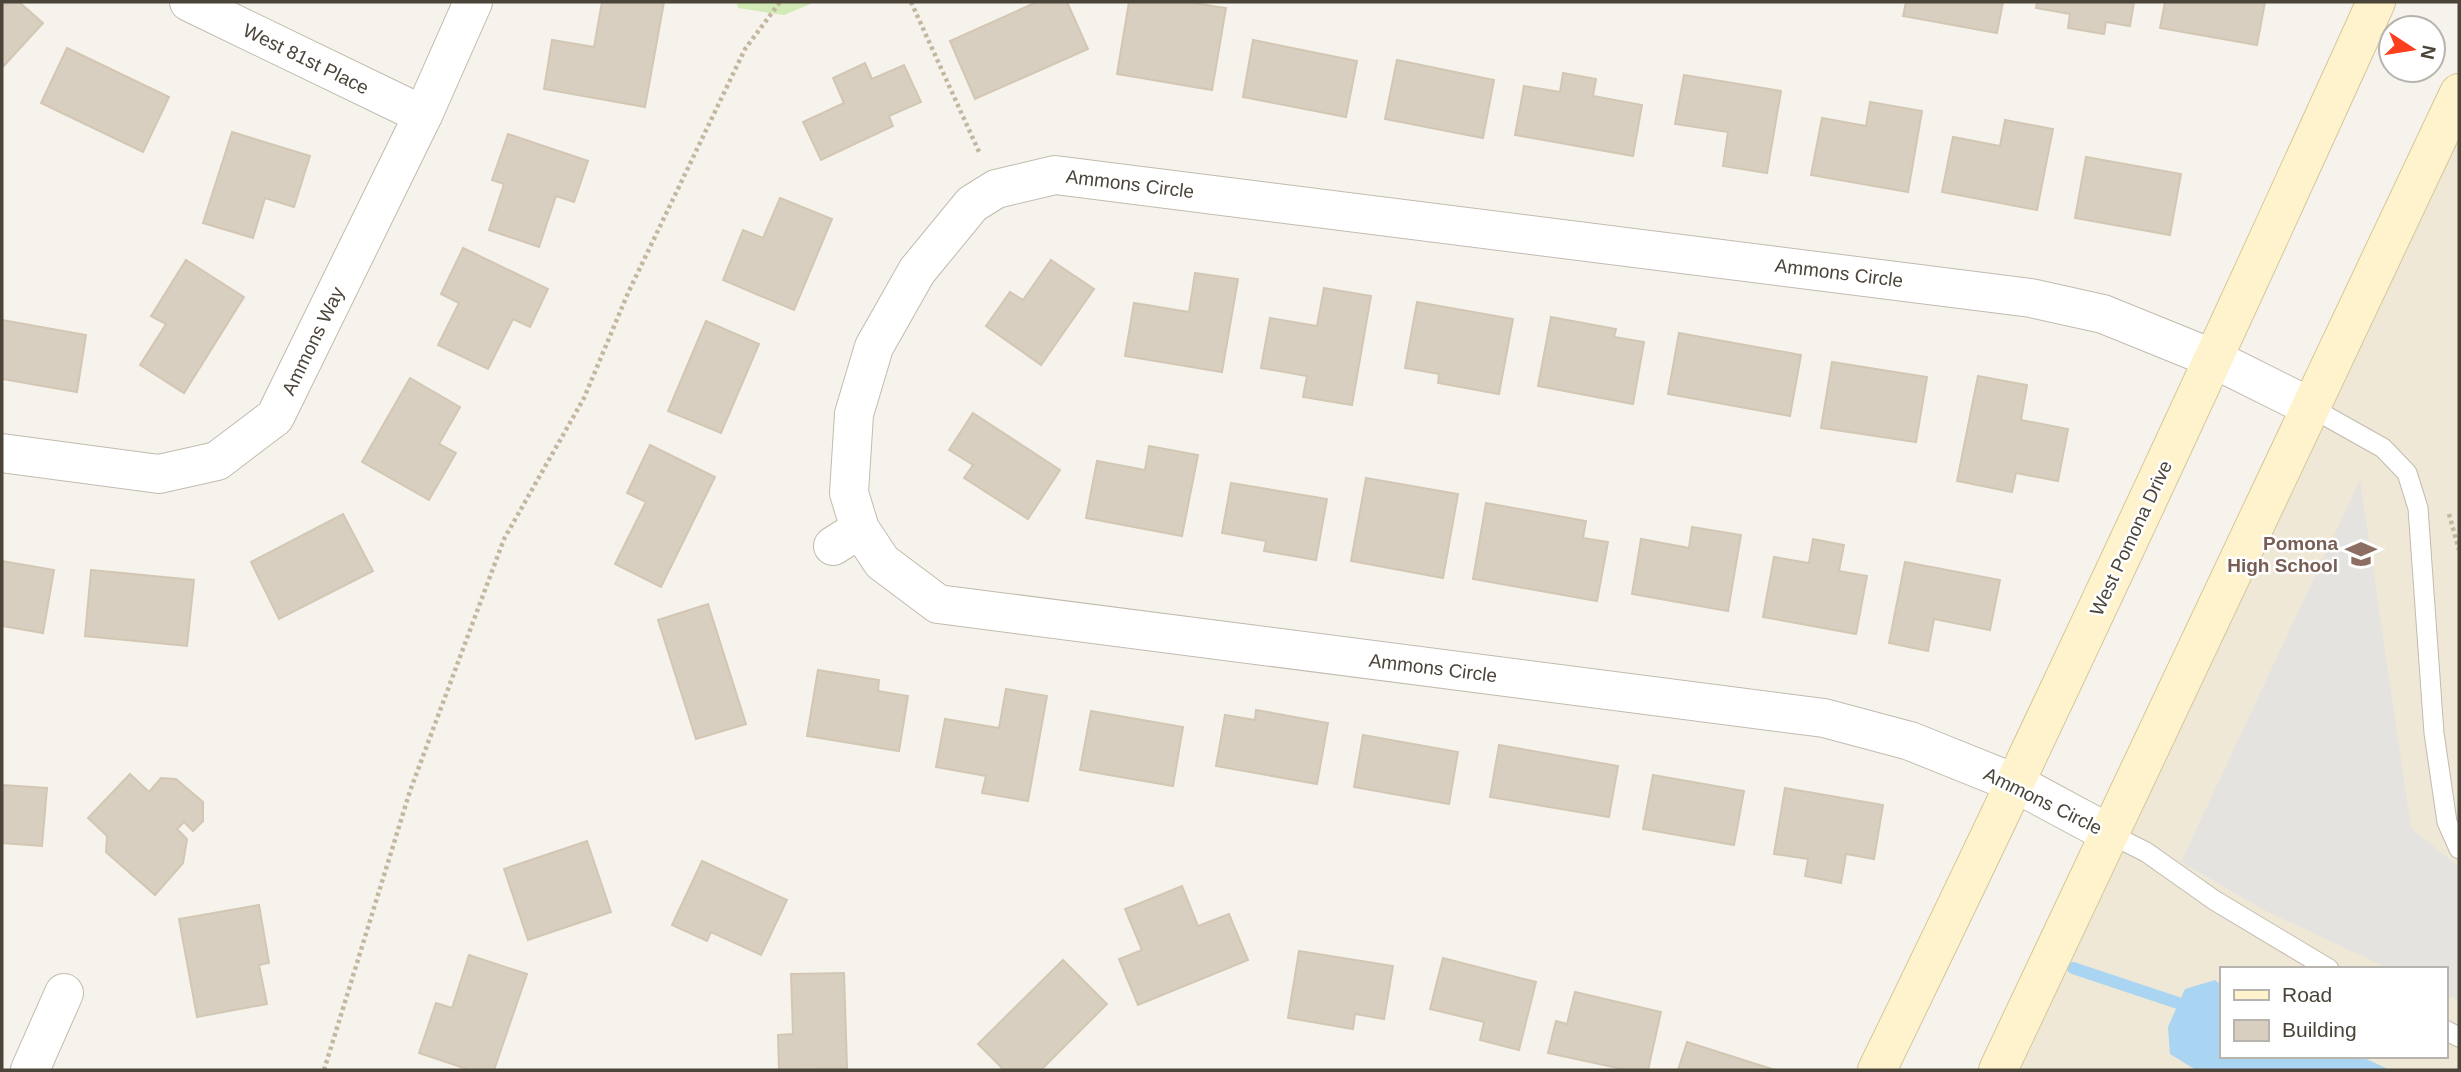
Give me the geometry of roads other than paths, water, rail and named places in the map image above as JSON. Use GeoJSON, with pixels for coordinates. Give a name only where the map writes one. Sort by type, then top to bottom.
{"type":"FeatureCollection","features":[{"type":"Feature","properties":{"kind":"street","name":"West 81st Place"},"geometry":{"type":"LineString","coordinates":[[189,2],[423,116]]}},
{"type":"Feature","properties":{"kind":"street","name":"Ammons Way"},"geometry":{"type":"LineString","coordinates":[[2,453],[159,474],[217,461],[275,417],[423,116],[473,2]]}},
{"type":"Feature","properties":{"kind":"street","name":"West Pomona Drive"},"geometry":{"type":"LineString","coordinates":[[1877,1070],[2017,784],[2214,359],[2375,2]]}},
{"type":"Feature","properties":{"kind":"street"},"geometry":{"type":"LineString","coordinates":[[1998,1070],[2459,93]]}},
{"type":"Feature","properties":{"kind":"street","name":"Ammons Circle"},"geometry":{"type":"LineString","coordinates":[[2110,834],[2017,784],[1910,741],[1824,718],[938,604],[846,538],[854,414],[874,346],[917,271],[972,204],[996,189],[1055,175],[2031,298],[2103,314],[2214,359],[2310,407]]}},
{"type":"Feature","properties":{"kind":"street"},"geometry":{"type":"LineString","coordinates":[[30,1070],[64,993]]}},
{"type":"Feature","properties":{"kind":"lane"},"geometry":{"type":"LineString","coordinates":[[2310,407],[2383,448],[2407,473],[2418,508],[2434,733],[2447,822],[2459,849]]}},
{"type":"Feature","properties":{"kind":"lane"},"geometry":{"type":"LineString","coordinates":[[2110,834],[2146,852],[2214,900],[2326,967]]}},
{"type":"Feature","properties":{"kind":"water"},"geometry":{"type":"Polygon","coordinates":[[[2215,980],[2220,984],[2220,1058],[2364,1058],[2390,1070],[2196,1070],[2170,1054],[2168,1027],[2185,989],[2215,980]]]}},
{"type":"Feature","properties":{"kind":"waterway"},"geometry":{"type":"LineString","coordinates":[[2073,968],[2178,1003]]}},
{"type":"Feature","properties":{"kind":"place","name":"Pomona High School"},"geometry":{"type":"Point","coordinates":[2361,554]}}]}
